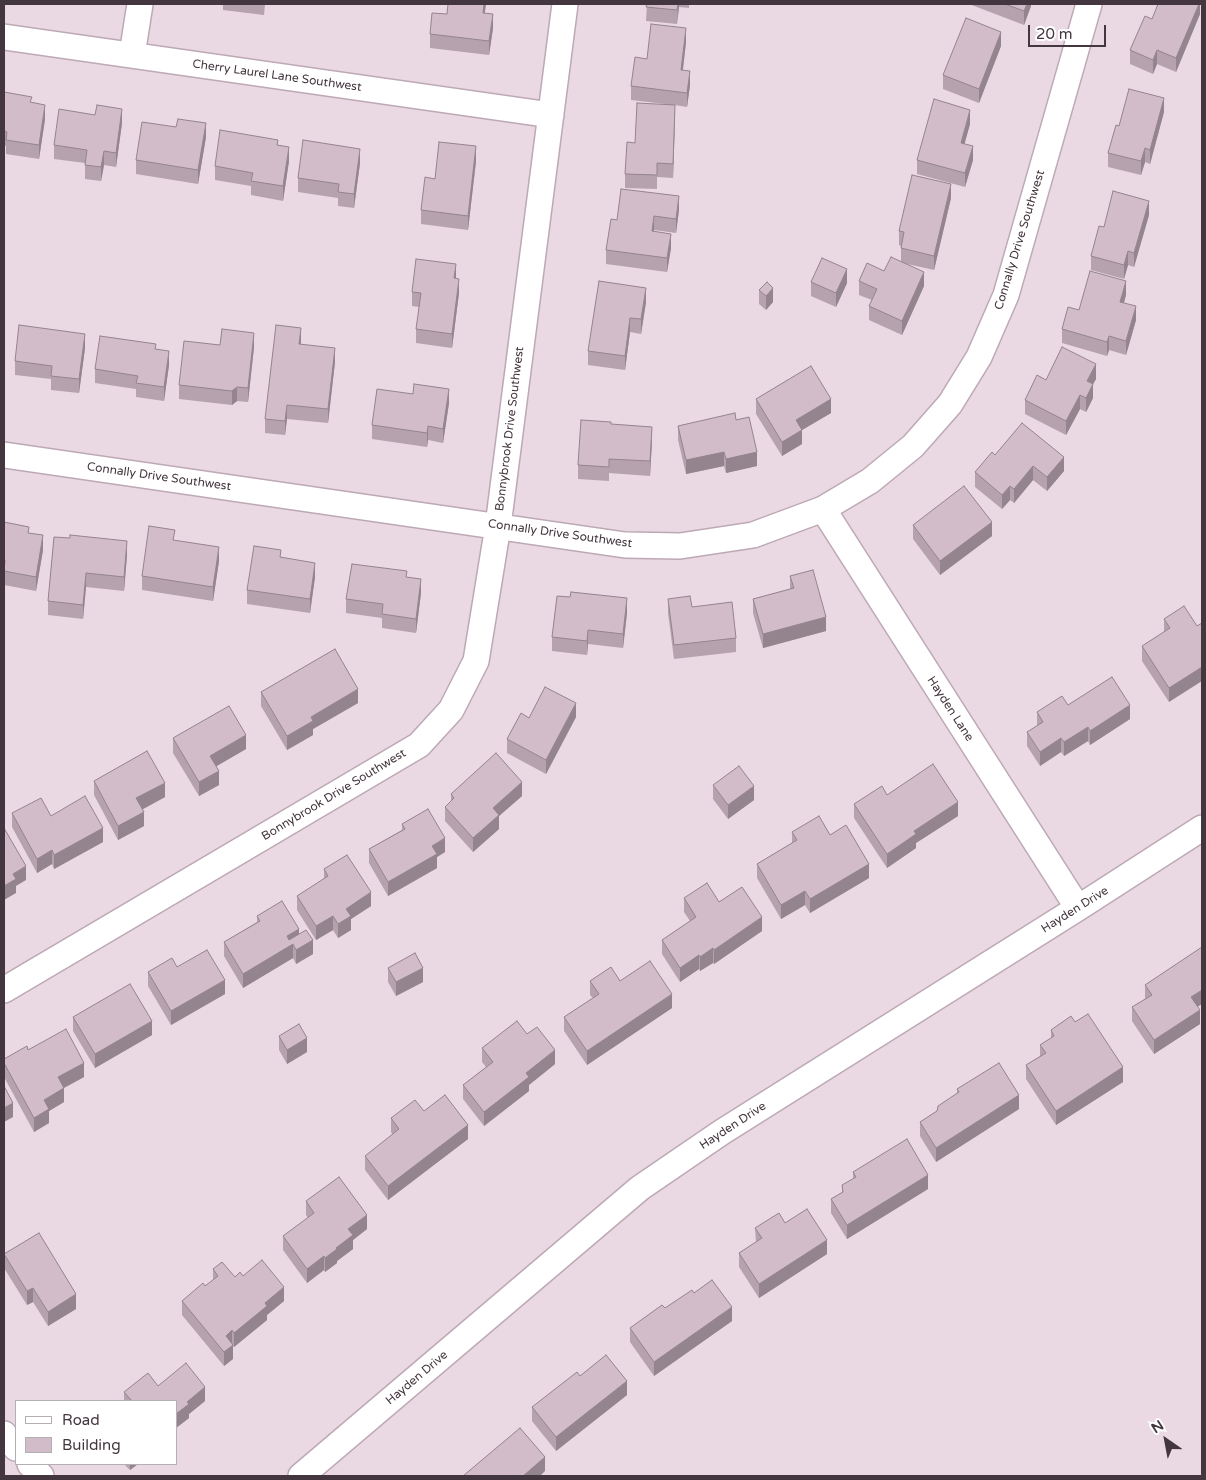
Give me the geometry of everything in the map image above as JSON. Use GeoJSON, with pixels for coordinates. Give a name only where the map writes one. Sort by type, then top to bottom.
{"type":"FeatureCollection","features":[{"type":"Feature","properties":{"kind":"street"},"geometry":{"type":"LineString","coordinates":[[132,55],[140,4]]}},
{"type":"Feature","properties":{"kind":"street","name":"Bonnybrook Drive Southwest"},"geometry":{"type":"LineString","coordinates":[[4,990],[419,745],[451,710],[476,661],[498,526],[565,4]]}},
{"type":"Feature","properties":{"kind":"street","name":"Connally Drive Southwest"},"geometry":{"type":"LineString","coordinates":[[4,455],[625,545],[680,546],[753,535],[823,509],[870,481],[913,446],[950,404],[979,357],[1006,295],[1089,4]]}},
{"type":"Feature","properties":{"kind":"street","name":"Cherry Laurel Lane Southwest"},"geometry":{"type":"LineString","coordinates":[[4,37],[551,114]]}},
{"type":"Feature","properties":{"kind":"street","name":"Hayden Lane"},"geometry":{"type":"LineString","coordinates":[[823,509],[1078,908]]}},
{"type":"Feature","properties":{"kind":"street","name":"Hayden Drive"},"geometry":{"type":"LineString","coordinates":[[301,1476],[640,1188],[722,1132],[1202,828]]}},
{"type":"Feature","properties":{"kind":"street"},"geometry":{"type":"LineString","coordinates":[[4,1434],[15,1447]]}},
{"type":"Feature","properties":{"kind":"shaded area"},"geometry":{"type":"Polygon","coordinates":[[[4,4],[1202,4],[1202,1476],[4,1476],[4,4]]]}},
{"type":"Feature","properties":{"kind":"building"},"geometry":{"type":"Polygon","coordinates":[[[448,4],[484,4],[483,13],[493,14],[489,41],[430,34],[432,13],[447,14],[448,4]]]}},
{"type":"Feature","properties":{"kind":"building"},"geometry":{"type":"Polygon","coordinates":[[[647,4],[678,4],[677,10],[646,7],[647,4]]]}},
{"type":"Feature","properties":{"kind":"building"},"geometry":{"type":"Polygon","coordinates":[[[1005,4],[1027,4],[1024,11],[1005,4]]]}},
{"type":"Feature","properties":{"kind":"building"},"geometry":{"type":"Polygon","coordinates":[[[1158,4],[1199,4],[1176,58],[1157,50],[1153,60],[1130,50],[1145,16],[1152,19],[1158,4]]]}},
{"type":"Feature","properties":{"kind":"building"},"geometry":{"type":"Polygon","coordinates":[[[966,18],[1001,32],[979,89],[943,75],[966,18]]]}},
{"type":"Feature","properties":{"kind":"building"},"geometry":{"type":"Polygon","coordinates":[[[651,24],[686,28],[681,70],[690,71],[687,93],[631,86],[635,57],[647,59],[651,24]]]}},
{"type":"Feature","properties":{"kind":"building"},"geometry":{"type":"Polygon","coordinates":[[[1129,89],[1164,98],[1150,150],[1145,148],[1141,161],[1108,153],[1116,125],[1119,126],[1129,89]]]}},
{"type":"Feature","properties":{"kind":"building"},"geometry":{"type":"Polygon","coordinates":[[[4,92],[32,97],[30,102],[45,105],[39,145],[6,140],[7,132],[4,131],[4,92]]]}},
{"type":"Feature","properties":{"kind":"building"},"geometry":{"type":"Polygon","coordinates":[[[934,99],[970,110],[961,143],[973,146],[965,173],[917,160],[934,99]]]}},
{"type":"Feature","properties":{"kind":"building"},"geometry":{"type":"Polygon","coordinates":[[[637,103],[675,105],[673,164],[657,163],[657,175],[625,174],[627,142],[635,143],[637,103]]]}},
{"type":"Feature","properties":{"kind":"building"},"geometry":{"type":"Polygon","coordinates":[[[97,105],[122,109],[116,153],[104,151],[101,167],[85,165],[87,150],[54,145],[59,109],[95,115],[97,105]]]}},
{"type":"Feature","properties":{"kind":"building"},"geometry":{"type":"Polygon","coordinates":[[[178,119],[206,123],[198,170],[136,160],[142,122],[176,127],[178,119]]]}},
{"type":"Feature","properties":{"kind":"building"},"geometry":{"type":"Polygon","coordinates":[[[220,130],[278,140],[277,145],[289,147],[283,186],[251,181],[253,173],[215,166],[220,130]]]}},
{"type":"Feature","properties":{"kind":"building"},"geometry":{"type":"Polygon","coordinates":[[[303,140],[360,149],[354,194],[338,192],[339,184],[298,178],[303,140]]]}},
{"type":"Feature","properties":{"kind":"building"},"geometry":{"type":"Polygon","coordinates":[[[439,142],[476,146],[468,216],[421,210],[425,177],[435,179],[439,142]]]}},
{"type":"Feature","properties":{"kind":"building"},"geometry":{"type":"Polygon","coordinates":[[[912,175],[951,184],[934,256],[901,248],[904,232],[899,231],[912,175]]]}},
{"type":"Feature","properties":{"kind":"building"},"geometry":{"type":"Polygon","coordinates":[[[621,189],[679,196],[676,219],[654,216],[652,231],[671,234],[667,258],[606,250],[611,219],[617,220],[621,189]]]}},
{"type":"Feature","properties":{"kind":"building"},"geometry":{"type":"Polygon","coordinates":[[[1113,191],[1149,201],[1134,253],[1128,251],[1124,265],[1091,256],[1099,226],[1104,227],[1113,191]]]}},
{"type":"Feature","properties":{"kind":"building"},"geometry":{"type":"Polygon","coordinates":[[[891,257],[924,272],[902,321],[869,306],[877,289],[859,281],[867,263],[884,271],[891,257]]]}},
{"type":"Feature","properties":{"kind":"building"},"geometry":{"type":"Polygon","coordinates":[[[822,258],[847,269],[836,293],[811,282],[822,258]]]}},
{"type":"Feature","properties":{"kind":"building"},"geometry":{"type":"Polygon","coordinates":[[[416,259],[456,264],[454,278],[459,279],[452,334],[416,329],[421,293],[412,292],[416,259]]]}},
{"type":"Feature","properties":{"kind":"building"},"geometry":{"type":"Polygon","coordinates":[[[1090,271],[1126,281],[1120,302],[1136,306],[1126,341],[1109,336],[1107,342],[1062,329],[1068,307],[1079,310],[1090,271]]]}},
{"type":"Feature","properties":{"kind":"building"},"geometry":{"type":"Polygon","coordinates":[[[599,281],[646,288],[641,319],[630,318],[625,356],[588,351],[599,281]]]}},
{"type":"Feature","properties":{"kind":"building"},"geometry":{"type":"Polygon","coordinates":[[[767,282],[773,288],[766,296],[759,290],[767,282]]]}},
{"type":"Feature","properties":{"kind":"building"},"geometry":{"type":"Polygon","coordinates":[[[19,325],[85,334],[79,379],[51,376],[52,366],[15,361],[19,325]]]}},
{"type":"Feature","properties":{"kind":"building"},"geometry":{"type":"Polygon","coordinates":[[[276,325],[301,328],[299,344],[335,348],[328,409],[287,405],[285,421],[265,419],[276,325]]]}},
{"type":"Feature","properties":{"kind":"building"},"geometry":{"type":"Polygon","coordinates":[[[222,329],[254,333],[248,388],[237,387],[232,391],[179,385],[184,341],[220,345],[222,329]]]}},
{"type":"Feature","properties":{"kind":"building"},"geometry":{"type":"Polygon","coordinates":[[[100,336],[156,344],[155,349],[169,351],[164,387],[136,383],[138,376],[95,369],[100,336]]]}},
{"type":"Feature","properties":{"kind":"building"},"geometry":{"type":"Polygon","coordinates":[[[1062,347],[1096,364],[1087,381],[1093,384],[1086,398],[1080,395],[1066,421],[1025,400],[1037,375],[1046,380],[1062,347]]]}},
{"type":"Feature","properties":{"kind":"building"},"geometry":{"type":"Polygon","coordinates":[[[811,366],[831,399],[796,420],[802,430],[782,442],[756,399],[811,366]]]}},
{"type":"Feature","properties":{"kind":"building"},"geometry":{"type":"Polygon","coordinates":[[[414,384],[449,389],[443,429],[428,426],[427,433],[372,425],[377,389],[413,394],[414,384]]]}},
{"type":"Feature","properties":{"kind":"building"},"geometry":{"type":"Polygon","coordinates":[[[735,413],[736,420],[749,417],[757,452],[726,459],[724,452],[686,460],[678,426],[735,413]]]}},
{"type":"Feature","properties":{"kind":"building"},"geometry":{"type":"Polygon","coordinates":[[[581,420],[652,427],[650,461],[609,459],[609,467],[578,465],[581,420]]]}},
{"type":"Feature","properties":{"kind":"building"},"geometry":{"type":"Polygon","coordinates":[[[1022,423],[1064,457],[1047,477],[1033,466],[1014,489],[1010,486],[1002,495],[975,472],[992,452],[995,455],[1022,423]]]}},
{"type":"Feature","properties":{"kind":"building"},"geometry":{"type":"Polygon","coordinates":[[[964,486],[992,522],[940,561],[913,525],[964,486]]]}},
{"type":"Feature","properties":{"kind":"building"},"geometry":{"type":"Polygon","coordinates":[[[4,522],[29,527],[28,533],[43,535],[36,577],[4,571],[4,522]]]}},
{"type":"Feature","properties":{"kind":"building"},"geometry":{"type":"Polygon","coordinates":[[[149,526],[175,530],[173,540],[219,547],[213,587],[142,576],[149,526]]]}},
{"type":"Feature","properties":{"kind":"building"},"geometry":{"type":"Polygon","coordinates":[[[70,535],[127,541],[124,577],[86,573],[83,605],[48,601],[54,537],[70,538],[70,535]]]}},
{"type":"Feature","properties":{"kind":"building"},"geometry":{"type":"Polygon","coordinates":[[[254,546],[281,550],[280,557],[315,563],[310,599],[247,590],[254,546]]]}},
{"type":"Feature","properties":{"kind":"building"},"geometry":{"type":"Polygon","coordinates":[[[352,564],[407,571],[406,577],[421,579],[416,619],[382,614],[383,604],[346,599],[352,564]]]}},
{"type":"Feature","properties":{"kind":"building"},"geometry":{"type":"Polygon","coordinates":[[[813,570],[826,617],[763,634],[753,599],[794,588],[790,576],[813,570]]]}},
{"type":"Feature","properties":{"kind":"building"},"geometry":{"type":"Polygon","coordinates":[[[571,592],[627,598],[623,634],[588,630],[587,641],[552,637],[557,596],[570,597],[571,592]]]}},
{"type":"Feature","properties":{"kind":"building"},"geometry":{"type":"Polygon","coordinates":[[[690,596],[692,607],[732,602],[736,638],[674,645],[668,599],[690,596]]]}},
{"type":"Feature","properties":{"kind":"building"},"geometry":{"type":"Polygon","coordinates":[[[1184,606],[1197,626],[1202,623],[1202,667],[1169,688],[1142,646],[1170,628],[1164,619],[1184,606]]]}},
{"type":"Feature","properties":{"kind":"building"},"geometry":{"type":"Polygon","coordinates":[[[335,649],[358,689],[311,717],[313,721],[287,736],[261,692],[335,649]]]}},
{"type":"Feature","properties":{"kind":"building"},"geometry":{"type":"Polygon","coordinates":[[[1112,677],[1130,705],[1090,731],[1088,727],[1064,742],[1061,738],[1040,752],[1027,732],[1043,722],[1037,712],[1062,696],[1068,705],[1112,677]]]}},
{"type":"Feature","properties":{"kind":"building"},"geometry":{"type":"Polygon","coordinates":[[[545,687],[576,703],[546,760],[507,739],[521,713],[529,718],[545,687]]]}},
{"type":"Feature","properties":{"kind":"building"},"geometry":{"type":"Polygon","coordinates":[[[229,706],[246,735],[210,756],[219,771],[199,782],[173,738],[229,706]]]}},
{"type":"Feature","properties":{"kind":"building"},"geometry":{"type":"Polygon","coordinates":[[[147,751],[165,783],[136,798],[144,812],[118,826],[94,781],[147,751]]]}},
{"type":"Feature","properties":{"kind":"building"},"geometry":{"type":"Polygon","coordinates":[[[496,753],[522,782],[493,808],[499,815],[473,838],[445,807],[454,798],[451,794],[496,753]]]}},
{"type":"Feature","properties":{"kind":"building"},"geometry":{"type":"Polygon","coordinates":[[[933,764],[958,802],[914,831],[916,834],[887,854],[854,804],[882,786],[887,795],[933,764]]]}},
{"type":"Feature","properties":{"kind":"building"},"geometry":{"type":"Polygon","coordinates":[[[739,766],[754,786],[728,805],[713,785],[739,766]]]}},
{"type":"Feature","properties":{"kind":"building"},"geometry":{"type":"Polygon","coordinates":[[[85,796],[103,828],[54,855],[52,850],[37,859],[12,813],[41,798],[51,816],[85,796]]]}},
{"type":"Feature","properties":{"kind":"building"},"geometry":{"type":"Polygon","coordinates":[[[428,809],[445,838],[432,846],[437,854],[388,882],[369,849],[405,829],[402,824],[428,809]]]}},
{"type":"Feature","properties":{"kind":"building"},"geometry":{"type":"Polygon","coordinates":[[[819,816],[830,835],[846,825],[869,864],[810,899],[805,891],[781,905],[757,864],[797,840],[792,832],[819,816]]]}},
{"type":"Feature","properties":{"kind":"building"},"geometry":{"type":"Polygon","coordinates":[[[4,828],[26,866],[13,874],[16,879],[4,886],[4,828]]]}},
{"type":"Feature","properties":{"kind":"building"},"geometry":{"type":"Polygon","coordinates":[[[347,855],[371,892],[346,909],[351,916],[338,924],[333,916],[316,926],[297,896],[328,876],[324,869],[347,855]]]}},
{"type":"Feature","properties":{"kind":"building"},"geometry":{"type":"Polygon","coordinates":[[[707,883],[719,902],[742,887],[762,917],[714,950],[713,948],[700,957],[699,955],[680,968],[662,940],[696,917],[684,898],[707,883]]]}},
{"type":"Feature","properties":{"kind":"building"},"geometry":{"type":"Polygon","coordinates":[[[282,901],[299,929],[287,936],[289,940],[306,930],[313,940],[296,950],[293,944],[243,974],[224,942],[260,921],[257,916],[282,901]]]}},
{"type":"Feature","properties":{"kind":"building"},"geometry":{"type":"Polygon","coordinates":[[[1202,947],[1202,990],[1191,997],[1200,1010],[1154,1040],[1132,1007],[1152,995],[1145,985],[1202,947]]]}},
{"type":"Feature","properties":{"kind":"building"},"geometry":{"type":"Polygon","coordinates":[[[207,950],[225,980],[171,1011],[148,972],[172,958],[177,967],[207,950]]]}},
{"type":"Feature","properties":{"kind":"building"},"geometry":{"type":"Polygon","coordinates":[[[415,953],[423,968],[396,982],[388,968],[415,953]]]}},
{"type":"Feature","properties":{"kind":"building"},"geometry":{"type":"Polygon","coordinates":[[[650,961],[672,994],[587,1051],[564,1017],[599,994],[590,981],[611,967],[620,981],[650,961]]]}},
{"type":"Feature","properties":{"kind":"building"},"geometry":{"type":"Polygon","coordinates":[[[130,984],[152,1021],[95,1054],[73,1017],[130,984]]]}},
{"type":"Feature","properties":{"kind":"building"},"geometry":{"type":"Polygon","coordinates":[[[1088,1014],[1123,1067],[1056,1111],[1026,1065],[1046,1053],[1040,1045],[1054,1036],[1051,1030],[1071,1016],[1075,1022],[1088,1014]]]}},
{"type":"Feature","properties":{"kind":"building"},"geometry":{"type":"Polygon","coordinates":[[[517,1021],[527,1034],[537,1027],[555,1050],[526,1073],[529,1077],[484,1112],[463,1085],[493,1062],[482,1048],[517,1021]]]}},
{"type":"Feature","properties":{"kind":"building"},"geometry":{"type":"Polygon","coordinates":[[[299,1024],[307,1038],[287,1050],[279,1036],[299,1024]]]}},
{"type":"Feature","properties":{"kind":"building"},"geometry":{"type":"Polygon","coordinates":[[[66,1029],[84,1063],[58,1077],[64,1088],[44,1100],[49,1109],[34,1118],[4,1063],[4,1059],[27,1046],[28,1050],[66,1029]]]}},
{"type":"Feature","properties":{"kind":"building"},"geometry":{"type":"Polygon","coordinates":[[[999,1063],[1019,1095],[936,1148],[920,1122],[937,1111],[938,1106],[959,1092],[957,1089],[999,1063]]]}},
{"type":"Feature","properties":{"kind":"building"},"geometry":{"type":"Polygon","coordinates":[[[4,1086],[13,1103],[4,1108],[4,1086]]]}},
{"type":"Feature","properties":{"kind":"building"},"geometry":{"type":"Polygon","coordinates":[[[445,1095],[468,1125],[388,1186],[365,1156],[399,1129],[391,1118],[415,1100],[424,1111],[445,1095]]]}},
{"type":"Feature","properties":{"kind":"building"},"geometry":{"type":"Polygon","coordinates":[[[907,1139],[928,1175],[847,1225],[831,1199],[843,1192],[842,1185],[856,1177],[853,1172],[907,1139]]]}},
{"type":"Feature","properties":{"kind":"building"},"geometry":{"type":"Polygon","coordinates":[[[339,1177],[367,1215],[348,1229],[353,1235],[325,1258],[324,1256],[307,1269],[283,1236],[314,1213],[306,1201],[339,1177]]]}},
{"type":"Feature","properties":{"kind":"building"},"geometry":{"type":"Polygon","coordinates":[[[807,1209],[827,1240],[759,1284],[739,1253],[762,1238],[755,1228],[779,1213],[785,1223],[807,1209]]]}},
{"type":"Feature","properties":{"kind":"building"},"geometry":{"type":"Polygon","coordinates":[[[39,1233],[76,1294],[48,1312],[33,1288],[27,1291],[4,1254],[39,1233]]]}},
{"type":"Feature","properties":{"kind":"building"},"geometry":{"type":"Polygon","coordinates":[[[262,1260],[284,1287],[265,1303],[267,1306],[234,1333],[232,1330],[226,1336],[233,1345],[224,1352],[182,1301],[203,1283],[205,1286],[218,1276],[213,1269],[222,1262],[235,1277],[240,1272],[243,1276],[262,1260]]]}},
{"type":"Feature","properties":{"kind":"building"},"geometry":{"type":"Polygon","coordinates":[[[712,1280],[732,1307],[654,1362],[630,1328],[662,1305],[665,1308],[692,1290],[694,1293],[712,1280]]]}},
{"type":"Feature","properties":{"kind":"building"},"geometry":{"type":"Polygon","coordinates":[[[606,1355],[627,1381],[556,1437],[532,1407],[577,1372],[580,1376],[606,1355]]]}},
{"type":"Feature","properties":{"kind":"building"},"geometry":{"type":"Polygon","coordinates":[[[186,1363],[205,1387],[178,1412],[178,1400],[131,1400],[124,1392],[148,1373],[158,1386],[186,1363]]]}},
{"type":"Feature","properties":{"kind":"building"},"geometry":{"type":"Polygon","coordinates":[[[520,1428],[545,1457],[523,1476],[463,1476],[520,1428]]]}}]}
